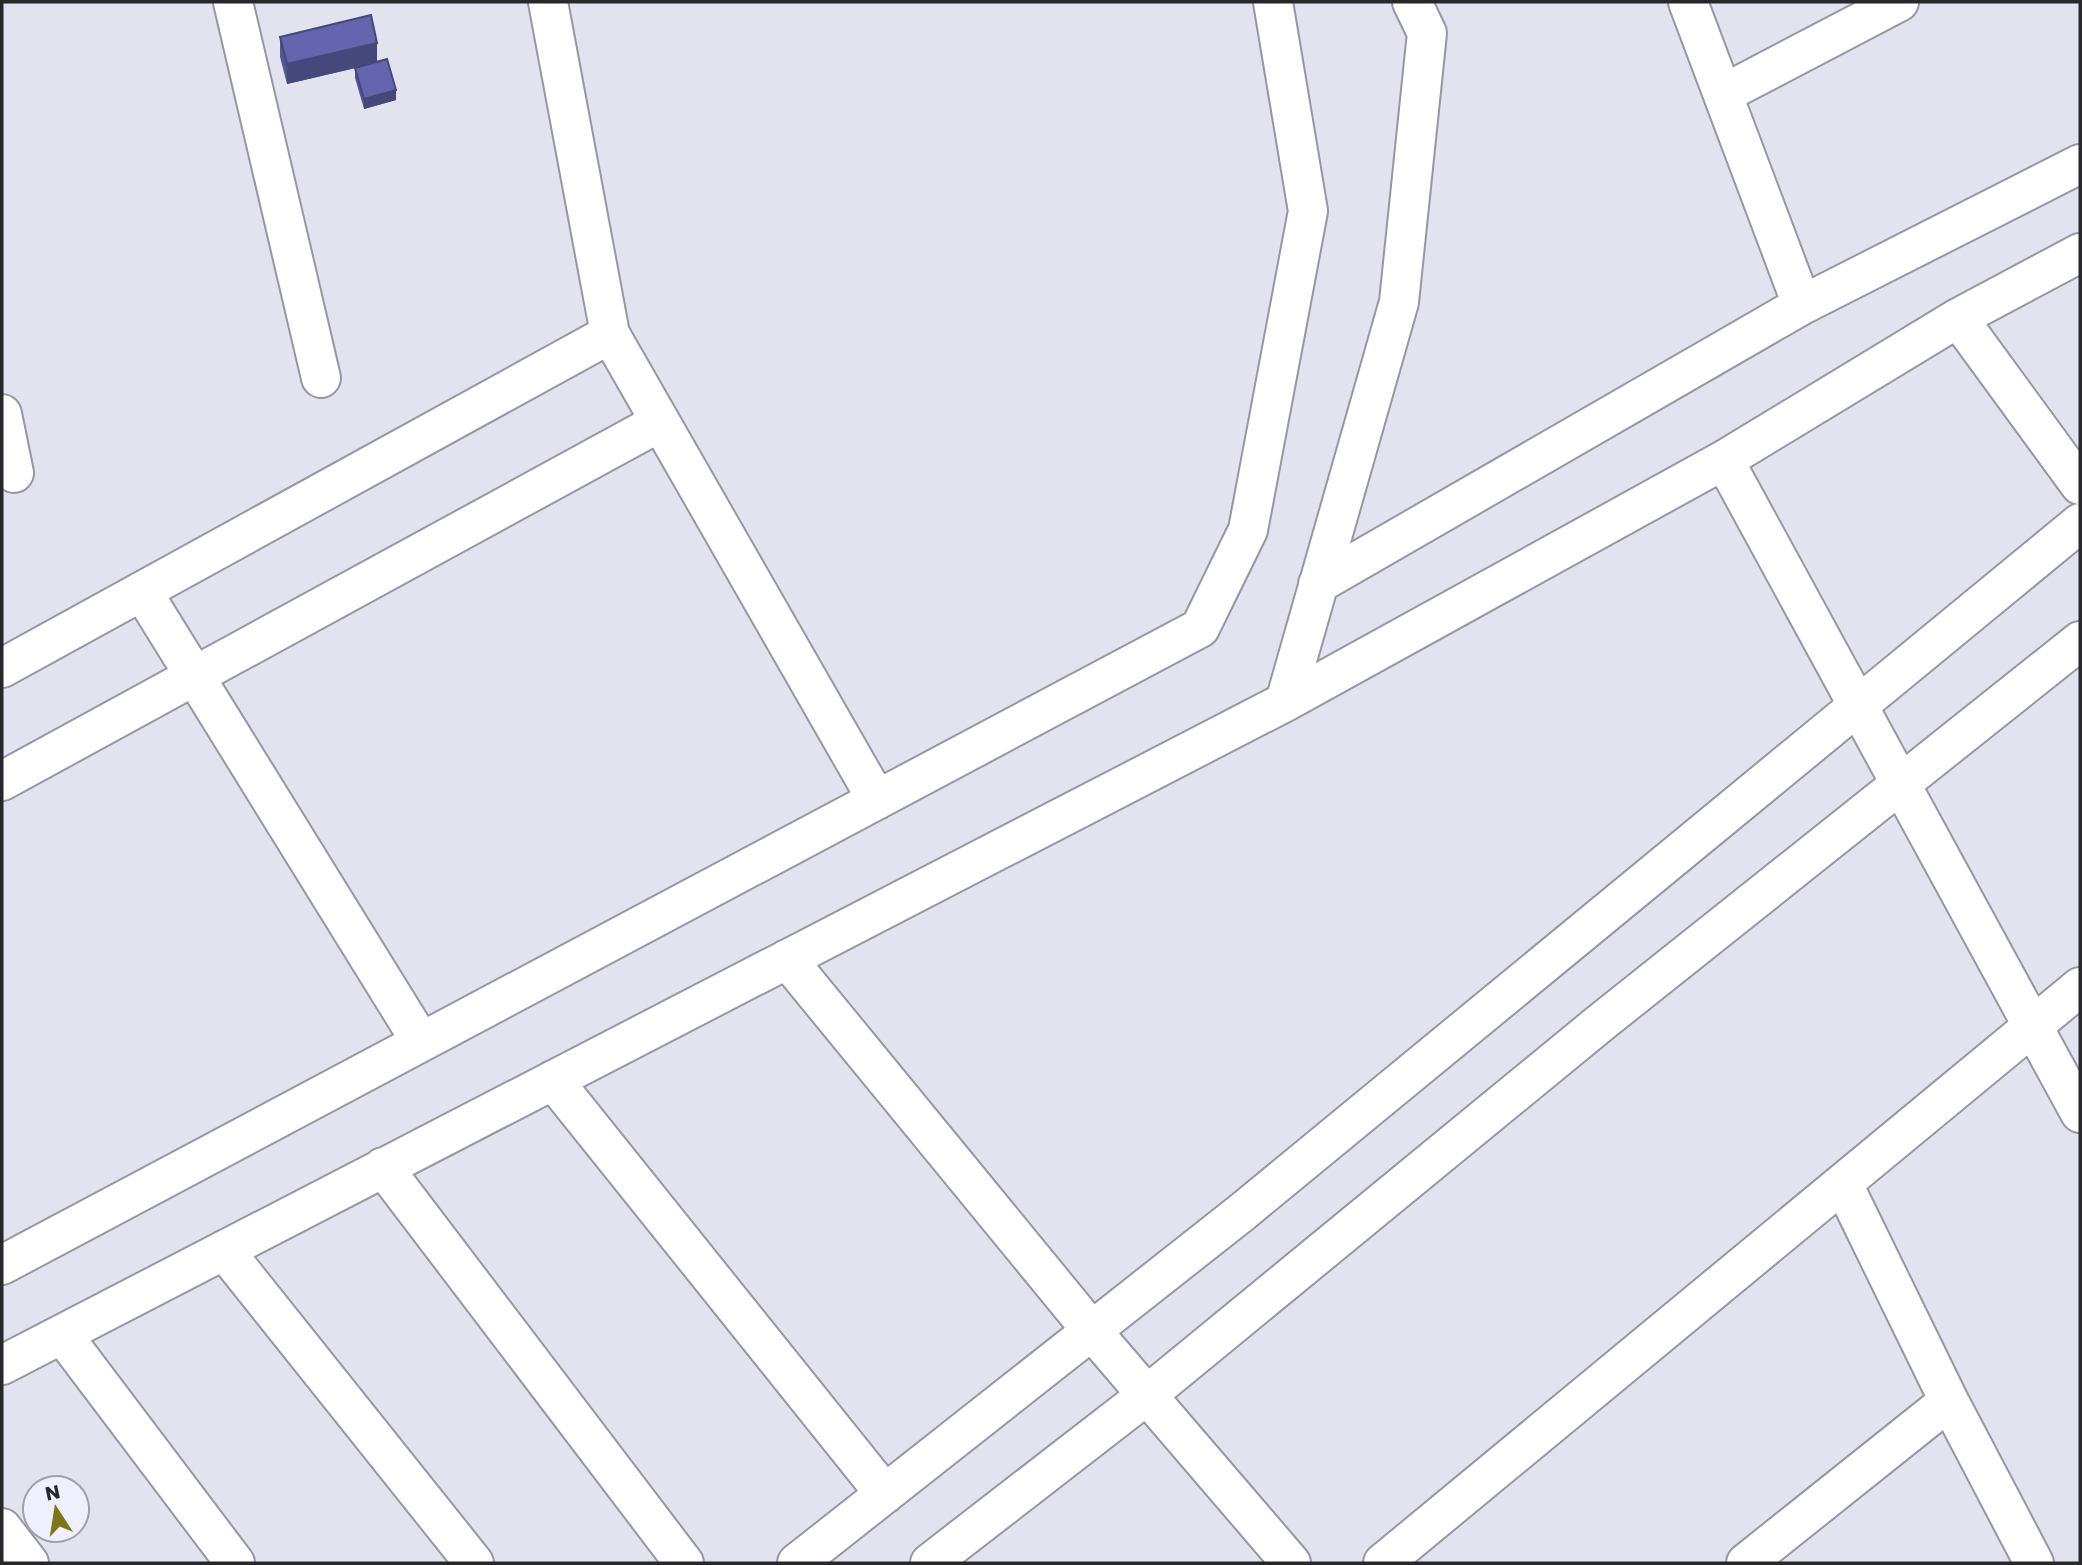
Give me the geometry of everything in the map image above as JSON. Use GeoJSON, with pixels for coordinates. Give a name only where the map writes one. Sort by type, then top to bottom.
{"type":"FeatureCollection","features":[{"type":"Feature","properties":{"kind":"street"},"geometry":{"type":"LineString","coordinates":[[233,2],[321,378]]}},
{"type":"Feature","properties":{"kind":"street"},"geometry":{"type":"LineString","coordinates":[[548,2],[610,334],[877,800]]}},
{"type":"Feature","properties":{"kind":"street"},"geometry":{"type":"LineString","coordinates":[[2,1265],[1200,628],[1248,530],[1308,211],[1273,2]]}},
{"type":"Feature","properties":{"kind":"street"},"geometry":{"type":"LineString","coordinates":[[1284,702],[1399,302],[1427,33],[1412,2]]}},
{"type":"Feature","properties":{"kind":"street"},"geometry":{"type":"LineString","coordinates":[[1688,2],[1802,305]]}},
{"type":"Feature","properties":{"kind":"street"},"geometry":{"type":"LineString","coordinates":[[1723,94],[1899,2]]}},
{"type":"Feature","properties":{"kind":"street"},"geometry":{"type":"LineString","coordinates":[[1318,584],[1802,305],[2080,164]]}},
{"type":"Feature","properties":{"kind":"street"},"geometry":{"type":"LineString","coordinates":[[2,1365],[1284,702],[1724,460],[1958,318],[2080,253]]}},
{"type":"Feature","properties":{"kind":"street"},"geometry":{"type":"LineString","coordinates":[[1958,318],[2080,485]]}},
{"type":"Feature","properties":{"kind":"street"},"geometry":{"type":"LineString","coordinates":[[2,668],[610,334]]}},
{"type":"Feature","properties":{"kind":"street"},"geometry":{"type":"LineString","coordinates":[[2,414],[14,473]]}},
{"type":"Feature","properties":{"kind":"street"},"geometry":{"type":"LineString","coordinates":[[2,781],[660,422]]}},
{"type":"Feature","properties":{"kind":"street"},"geometry":{"type":"LineString","coordinates":[[1724,460],[2080,1114]]}},
{"type":"Feature","properties":{"kind":"street"},"geometry":{"type":"LineString","coordinates":[[797,1563],[1241,1213],[2080,523]]}},
{"type":"Feature","properties":{"kind":"street"},"geometry":{"type":"LineString","coordinates":[[142,590],[421,1042]]}},
{"type":"Feature","properties":{"kind":"street"},"geometry":{"type":"LineString","coordinates":[[930,1563],[1147,1395],[1588,1033],[2080,641]]}},
{"type":"Feature","properties":{"kind":"street"},"geometry":{"type":"LineString","coordinates":[[787,959],[1092,1331],[1291,1563]]}},
{"type":"Feature","properties":{"kind":"street"},"geometry":{"type":"LineString","coordinates":[[1383,1563],[2080,987]]}},
{"type":"Feature","properties":{"kind":"street"},"geometry":{"type":"LineString","coordinates":[[553,1080],[884,1494]]}},
{"type":"Feature","properties":{"kind":"street"},"geometry":{"type":"LineString","coordinates":[[383,1167],[684,1563]]}},
{"type":"Feature","properties":{"kind":"street"},"geometry":{"type":"LineString","coordinates":[[1843,1184],[1949,1401],[2034,1563]]}},
{"type":"Feature","properties":{"kind":"street"},"geometry":{"type":"LineString","coordinates":[[224,1250],[474,1563]]}},
{"type":"Feature","properties":{"kind":"street"},"geometry":{"type":"LineString","coordinates":[[62,1334],[235,1563]]}},
{"type":"Feature","properties":{"kind":"street"},"geometry":{"type":"LineString","coordinates":[[1746,1563],[1949,1401]]}},
{"type":"Feature","properties":{"kind":"street"},"geometry":{"type":"LineString","coordinates":[[2,1528],[29,1563]]}},
{"type":"Feature","properties":{"kind":"building"},"geometry":{"type":"Polygon","coordinates":[[[371,15],[377,43],[287,64],[280,37],[371,15]]]}},
{"type":"Feature","properties":{"kind":"building"},"geometry":{"type":"Polygon","coordinates":[[[387,59],[396,90],[364,99],[355,68],[387,59]]]}}]}
